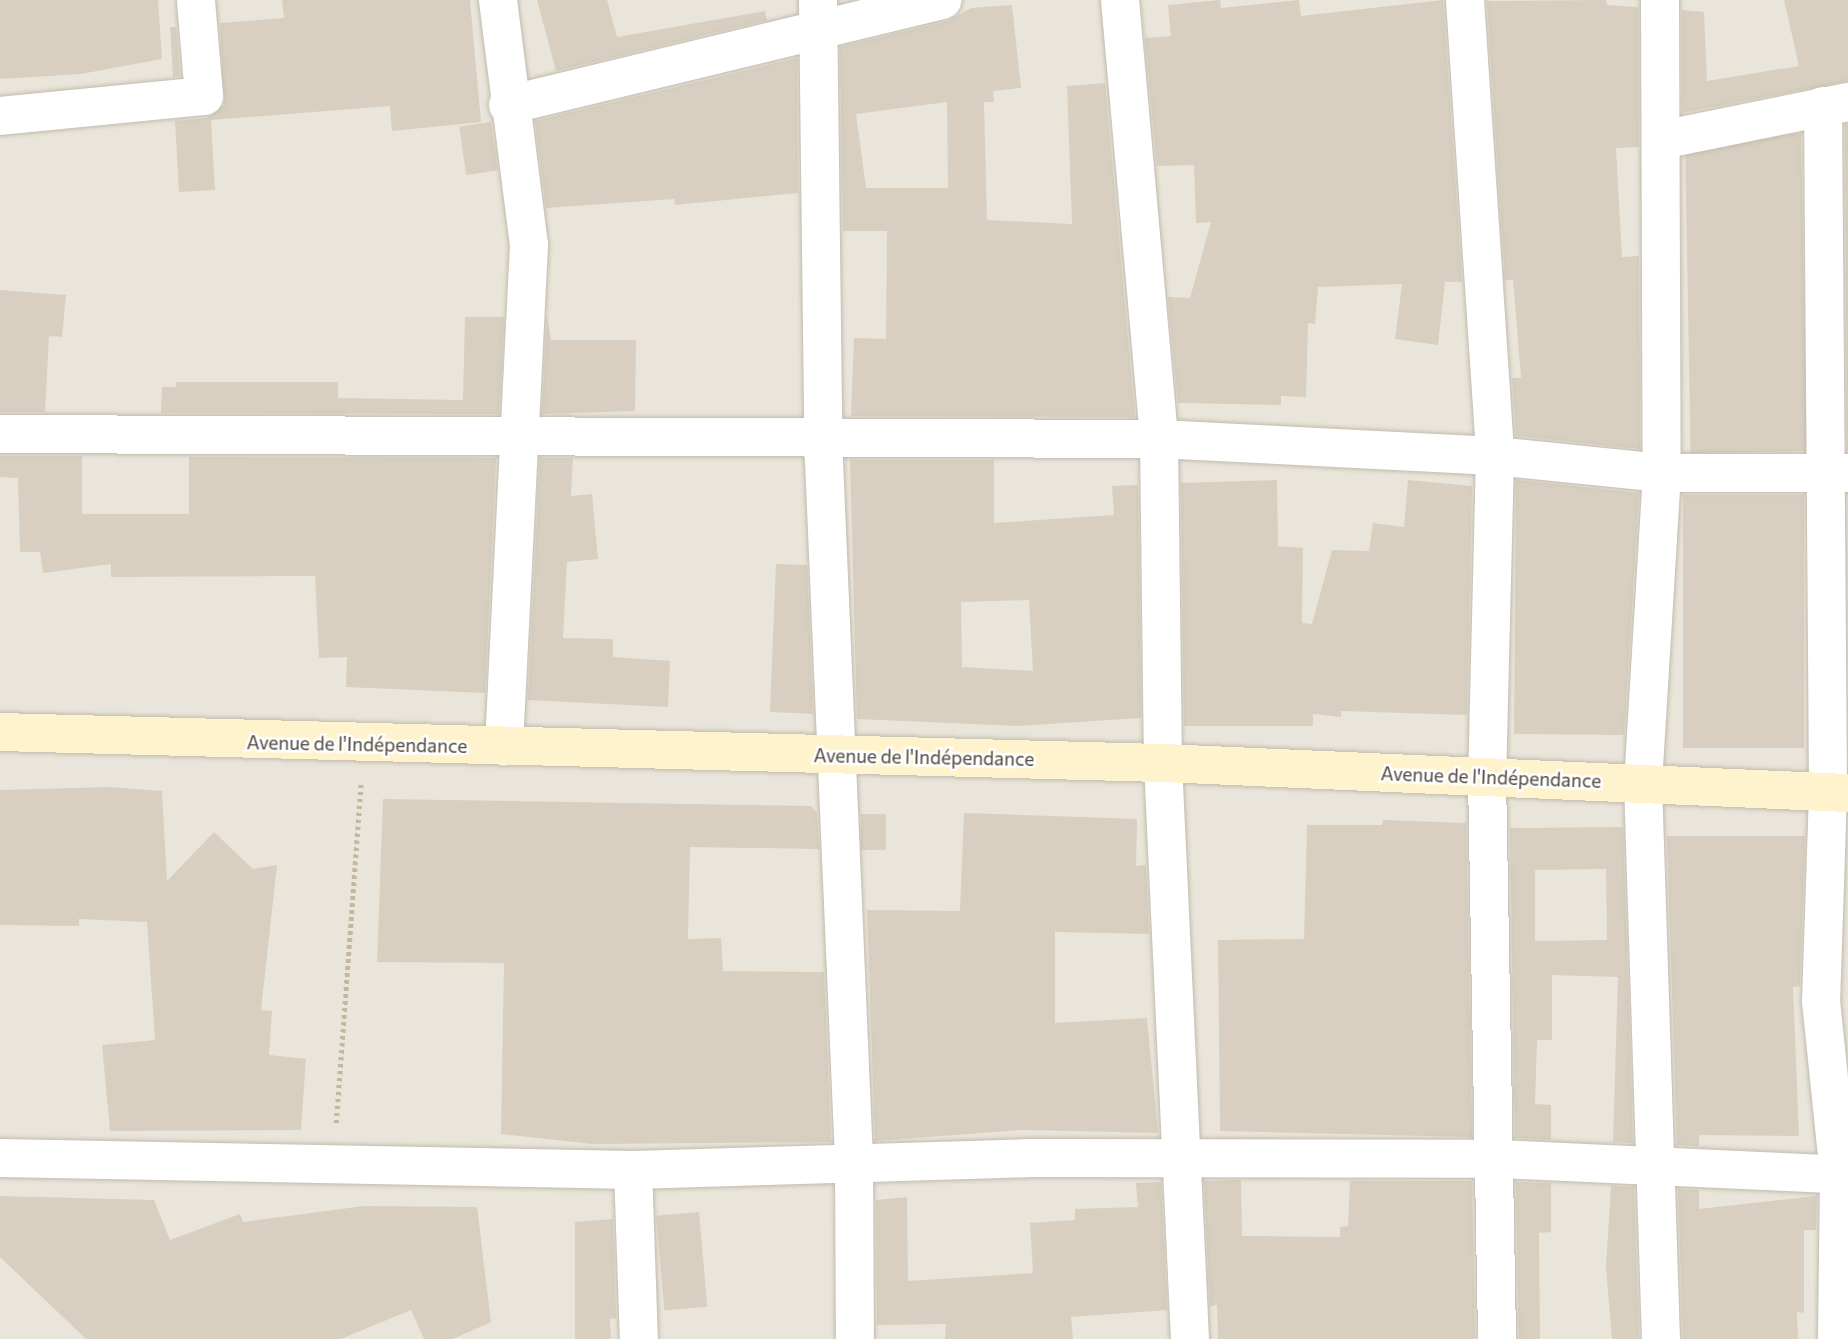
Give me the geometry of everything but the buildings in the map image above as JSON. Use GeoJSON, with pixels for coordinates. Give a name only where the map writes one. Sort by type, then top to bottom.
{"type":"FeatureCollection","features":[{"type":"Feature","properties":{"kind":"main road","name":"Avenue de l'Indépendance"},"geometry":{"type":"LineString","coordinates":[[0,732],[363,747],[504,746],[1163,763],[1838,793]]}},
{"type":"Feature","properties":{"kind":"street"},"geometry":{"type":"LineString","coordinates":[[0,116],[204,96],[196,0]]}},
{"type":"Feature","properties":{"kind":"street"},"geometry":{"type":"LineString","coordinates":[[498,0],[508,105],[529,245],[504,746]]}},
{"type":"Feature","properties":{"kind":"street"},"geometry":{"type":"LineString","coordinates":[[508,105],[819,16],[943,0]]}},
{"type":"Feature","properties":{"kind":"street"},"geometry":{"type":"LineString","coordinates":[[1120,0],[1159,439],[1163,763],[1190,1339]]}},
{"type":"Feature","properties":{"kind":"street"},"geometry":{"type":"LineString","coordinates":[[1465,0],[1495,456],[1487,776],[1498,1159],[1497,1339]]}},
{"type":"Feature","properties":{"kind":"street"},"geometry":{"type":"LineString","coordinates":[[1660,0],[1665,139],[1662,473],[1643,783],[1661,1339]]}},
{"type":"Feature","properties":{"kind":"street"},"geometry":{"type":"LineString","coordinates":[[819,16],[823,438],[839,755],[854,1161],[855,1339]]}},
{"type":"Feature","properties":{"kind":"street"},"geometry":{"type":"LineString","coordinates":[[1665,139],[1836,104],[1838,793],[1821,1001],[1844,1175],[1837,1339]]}},
{"type":"Feature","properties":{"kind":"street"},"geometry":{"type":"LineString","coordinates":[[0,434],[520,440],[1159,439],[1495,456],[1662,473],[1837,473]]}},
{"type":"Feature","properties":{"kind":"street"},"geometry":{"type":"LineString","coordinates":[[0,1158],[333,1169],[633,1170],[854,1161],[1180,1163],[1498,1159],[1654,1162],[1844,1175]]}},
{"type":"Feature","properties":{"kind":"street"},"geometry":{"type":"LineString","coordinates":[[633,1170],[639,1339]]}},
{"type":"Feature","properties":{"kind":"path"},"geometry":{"type":"LineString","coordinates":[[333,1169],[363,747]]}},
{"type":"Feature","properties":{"kind":"shaded area"},"geometry":{"type":"Polygon","coordinates":[[[0,0],[1848,0],[1848,1339],[0,1339],[0,0]]]}}]}
